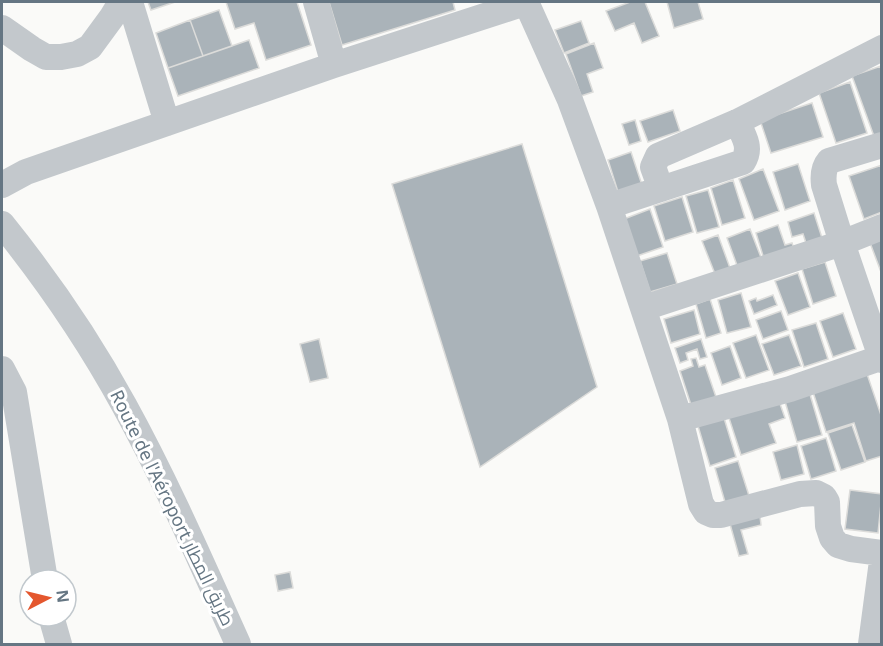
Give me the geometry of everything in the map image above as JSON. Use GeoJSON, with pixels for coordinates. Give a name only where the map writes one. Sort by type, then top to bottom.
{"type":"FeatureCollection","features":[{"type":"Feature","properties":{"kind":"street"},"geometry":{"type":"LineString","coordinates":[[2,28],[45,57],[77,54],[90,46],[121,2]]}},
{"type":"Feature","properties":{"kind":"street"},"geometry":{"type":"LineString","coordinates":[[130,2],[167,123]]}},
{"type":"Feature","properties":{"kind":"street"},"geometry":{"type":"LineString","coordinates":[[316,2],[334,65]]}},
{"type":"Feature","properties":{"kind":"street"},"geometry":{"type":"LineString","coordinates":[[2,185],[26,172],[334,65],[466,11],[527,2],[570,100],[609,206],[680,419],[701,504],[706,512],[713,515],[721,514],[800,494],[816,494],[824,497],[827,502],[828,526],[832,538],[838,545],[882,553]]}},
{"type":"Feature","properties":{"kind":"street"},"geometry":{"type":"LineString","coordinates":[[661,189],[653,167],[658,156],[737,122],[882,48]]}},
{"type":"Feature","properties":{"kind":"street"},"geometry":{"type":"LineString","coordinates":[[609,206],[743,162],[748,149],[746,139],[737,122]]}},
{"type":"Feature","properties":{"kind":"street"},"geometry":{"type":"LineString","coordinates":[[680,419],[790,389],[881,359],[842,243],[823,177],[829,161],[882,145]]}},
{"type":"Feature","properties":{"kind":"street","name":"Route de l'Aéroport طريق المطار"},"geometry":{"type":"LineString","coordinates":[[2,224],[58,298],[124,405],[180,516],[238,645]]}},
{"type":"Feature","properties":{"kind":"street"},"geometry":{"type":"LineString","coordinates":[[644,308],[882,228]]}},
{"type":"Feature","properties":{"kind":"street"},"geometry":{"type":"LineString","coordinates":[[2,369],[14,392],[43,568]]}},
{"type":"Feature","properties":{"kind":"street"},"geometry":{"type":"LineString","coordinates":[[871,645],[882,561]]}},
{"type":"Feature","properties":{"kind":"street"},"geometry":{"type":"LineString","coordinates":[[54,628],[59,645]]}},
{"type":"Feature","properties":{"kind":"building"},"geometry":{"type":"Polygon","coordinates":[[[148,2],[175,2],[151,10],[148,2]]]}},
{"type":"Feature","properties":{"kind":"building"},"geometry":{"type":"Polygon","coordinates":[[[226,2],[297,2],[311,45],[266,60],[254,23],[235,29],[226,2]]]}},
{"type":"Feature","properties":{"kind":"building"},"geometry":{"type":"Polygon","coordinates":[[[329,2],[453,2],[455,10],[342,45],[329,2]]]}},
{"type":"Feature","properties":{"kind":"building"},"geometry":{"type":"Polygon","coordinates":[[[630,2],[645,2],[659,36],[642,43],[634,23],[615,31],[606,11],[630,2]]]}},
{"type":"Feature","properties":{"kind":"building"},"geometry":{"type":"Polygon","coordinates":[[[667,2],[698,2],[703,19],[674,28],[667,2]]]}},
{"type":"Feature","properties":{"kind":"building"},"geometry":{"type":"Polygon","coordinates":[[[219,10],[232,46],[203,56],[190,20],[219,10]]]}},
{"type":"Feature","properties":{"kind":"building"},"geometry":{"type":"Polygon","coordinates":[[[190,20],[203,56],[168,68],[156,33],[190,20]]]}},
{"type":"Feature","properties":{"kind":"building"},"geometry":{"type":"Polygon","coordinates":[[[581,21],[589,43],[564,53],[555,30],[581,21]]]}},
{"type":"Feature","properties":{"kind":"building"},"geometry":{"type":"Polygon","coordinates":[[[249,40],[259,68],[178,96],[168,68],[249,40]]]}},
{"type":"Feature","properties":{"kind":"building"},"geometry":{"type":"Polygon","coordinates":[[[594,43],[603,68],[587,74],[593,92],[581,96],[566,54],[594,43]]]}},
{"type":"Feature","properties":{"kind":"building"},"geometry":{"type":"Polygon","coordinates":[[[881,66],[882,137],[875,139],[852,76],[881,66]]]}},
{"type":"Feature","properties":{"kind":"building"},"geometry":{"type":"Polygon","coordinates":[[[850,82],[867,133],[836,143],[819,93],[850,82]]]}},
{"type":"Feature","properties":{"kind":"building"},"geometry":{"type":"Polygon","coordinates":[[[812,103],[823,137],[771,153],[760,120],[812,103]]]}},
{"type":"Feature","properties":{"kind":"building"},"geometry":{"type":"Polygon","coordinates":[[[673,110],[680,131],[648,142],[640,121],[673,110]]]}},
{"type":"Feature","properties":{"kind":"building"},"geometry":{"type":"Polygon","coordinates":[[[635,120],[641,141],[629,145],[622,124],[635,120]]]}},
{"type":"Feature","properties":{"kind":"building"},"geometry":{"type":"Polygon","coordinates":[[[522,144],[597,387],[480,467],[392,184],[522,144]]]}},
{"type":"Feature","properties":{"kind":"building"},"geometry":{"type":"Polygon","coordinates":[[[631,152],[642,185],[618,192],[608,160],[631,152]]]}},
{"type":"Feature","properties":{"kind":"building"},"geometry":{"type":"Polygon","coordinates":[[[798,164],[810,201],[785,210],[773,172],[798,164]]]}},
{"type":"Feature","properties":{"kind":"building"},"geometry":{"type":"Polygon","coordinates":[[[882,165],[882,212],[864,219],[849,176],[882,165]]]}},
{"type":"Feature","properties":{"kind":"building"},"geometry":{"type":"Polygon","coordinates":[[[763,169],[779,211],[754,220],[739,179],[763,169]]]}},
{"type":"Feature","properties":{"kind":"building"},"geometry":{"type":"Polygon","coordinates":[[[733,180],[745,218],[722,225],[711,188],[733,180]]]}},
{"type":"Feature","properties":{"kind":"building"},"geometry":{"type":"Polygon","coordinates":[[[708,190],[719,227],[697,233],[686,196],[708,190]]]}},
{"type":"Feature","properties":{"kind":"building"},"geometry":{"type":"Polygon","coordinates":[[[682,197],[693,232],[665,241],[654,206],[682,197]]]}},
{"type":"Feature","properties":{"kind":"building"},"geometry":{"type":"Polygon","coordinates":[[[650,209],[663,247],[637,256],[624,219],[650,209]]]}},
{"type":"Feature","properties":{"kind":"building"},"geometry":{"type":"Polygon","coordinates":[[[814,213],[823,241],[807,246],[803,234],[792,237],[788,222],[814,213]]]}},
{"type":"Feature","properties":{"kind":"building"},"geometry":{"type":"Polygon","coordinates":[[[778,225],[785,245],[792,243],[794,249],[764,259],[756,233],[778,225]]]}},
{"type":"Feature","properties":{"kind":"building"},"geometry":{"type":"Polygon","coordinates":[[[750,229],[762,260],[738,268],[727,238],[750,229]]]}},
{"type":"Feature","properties":{"kind":"building"},"geometry":{"type":"Polygon","coordinates":[[[718,235],[730,268],[715,274],[702,241],[718,235]]]}},
{"type":"Feature","properties":{"kind":"building"},"geometry":{"type":"Polygon","coordinates":[[[882,236],[882,272],[881,272],[869,240],[882,236]]]}},
{"type":"Feature","properties":{"kind":"building"},"geometry":{"type":"Polygon","coordinates":[[[667,253],[677,284],[650,292],[640,261],[667,253]]]}},
{"type":"Feature","properties":{"kind":"building"},"geometry":{"type":"Polygon","coordinates":[[[825,262],[836,296],[813,304],[802,269],[825,262]]]}},
{"type":"Feature","properties":{"kind":"building"},"geometry":{"type":"Polygon","coordinates":[[[798,273],[810,307],[788,315],[775,281],[798,273]]]}},
{"type":"Feature","properties":{"kind":"building"},"geometry":{"type":"Polygon","coordinates":[[[741,293],[751,327],[727,333],[718,300],[741,293]]]}},
{"type":"Feature","properties":{"kind":"building"},"geometry":{"type":"Polygon","coordinates":[[[773,295],[777,305],[754,314],[749,301],[756,298],[757,301],[773,295]]]}},
{"type":"Feature","properties":{"kind":"building"},"geometry":{"type":"Polygon","coordinates":[[[710,299],[721,333],[706,338],[696,304],[710,299]]]}},
{"type":"Feature","properties":{"kind":"building"},"geometry":{"type":"Polygon","coordinates":[[[694,310],[700,334],[671,343],[664,319],[694,310]]]}},
{"type":"Feature","properties":{"kind":"building"},"geometry":{"type":"Polygon","coordinates":[[[781,311],[788,330],[763,339],[756,320],[781,311]]]}},
{"type":"Feature","properties":{"kind":"building"},"geometry":{"type":"Polygon","coordinates":[[[843,313],[856,349],[833,357],[820,321],[843,313]]]}},
{"type":"Feature","properties":{"kind":"building"},"geometry":{"type":"Polygon","coordinates":[[[816,323],[828,359],[804,367],[792,330],[816,323]]]}},
{"type":"Feature","properties":{"kind":"building"},"geometry":{"type":"Polygon","coordinates":[[[756,335],[769,370],[746,378],[733,343],[756,335]]]}},
{"type":"Feature","properties":{"kind":"building"},"geometry":{"type":"Polygon","coordinates":[[[789,335],[801,366],[774,375],[762,344],[789,335]]]}},
{"type":"Feature","properties":{"kind":"building"},"geometry":{"type":"Polygon","coordinates":[[[319,339],[328,378],[310,382],[300,344],[319,339]]]}},
{"type":"Feature","properties":{"kind":"building"},"geometry":{"type":"Polygon","coordinates":[[[701,339],[707,357],[700,359],[697,349],[686,353],[688,360],[680,363],[675,348],[701,339]]]}},
{"type":"Feature","properties":{"kind":"building"},"geometry":{"type":"Polygon","coordinates":[[[730,346],[741,378],[722,385],[711,353],[730,346]]]}},
{"type":"Feature","properties":{"kind":"building"},"geometry":{"type":"Polygon","coordinates":[[[696,358],[699,367],[705,365],[716,397],[691,405],[680,371],[693,366],[691,359],[696,358]]]}},
{"type":"Feature","properties":{"kind":"building"},"geometry":{"type":"Polygon","coordinates":[[[865,368],[882,418],[882,456],[866,461],[854,423],[826,432],[811,386],[865,368]]]}},
{"type":"Feature","properties":{"kind":"building"},"geometry":{"type":"Polygon","coordinates":[[[809,391],[822,435],[797,442],[784,398],[809,391]]]}},
{"type":"Feature","properties":{"kind":"building"},"geometry":{"type":"Polygon","coordinates":[[[778,398],[785,418],[769,424],[776,443],[741,455],[728,415],[778,398]]]}},
{"type":"Feature","properties":{"kind":"building"},"geometry":{"type":"Polygon","coordinates":[[[724,418],[736,457],[710,466],[698,426],[724,418]]]}},
{"type":"Feature","properties":{"kind":"building"},"geometry":{"type":"Polygon","coordinates":[[[852,425],[865,462],[841,470],[828,433],[852,425]]]}},
{"type":"Feature","properties":{"kind":"building"},"geometry":{"type":"Polygon","coordinates":[[[826,438],[836,471],[811,479],[801,446],[826,438]]]}},
{"type":"Feature","properties":{"kind":"building"},"geometry":{"type":"Polygon","coordinates":[[[797,445],[804,474],[781,480],[773,452],[797,445]]]}},
{"type":"Feature","properties":{"kind":"building"},"geometry":{"type":"Polygon","coordinates":[[[738,461],[751,502],[727,509],[715,468],[738,461]]]}},
{"type":"Feature","properties":{"kind":"building"},"geometry":{"type":"Polygon","coordinates":[[[850,490],[882,494],[878,533],[845,529],[850,490]]]}},
{"type":"Feature","properties":{"kind":"building"},"geometry":{"type":"Polygon","coordinates":[[[760,516],[761,525],[741,530],[748,554],[739,556],[730,524],[760,516]]]}},
{"type":"Feature","properties":{"kind":"building"},"geometry":{"type":"Polygon","coordinates":[[[290,572],[293,588],[278,591],[275,575],[290,572]]]}}]}
